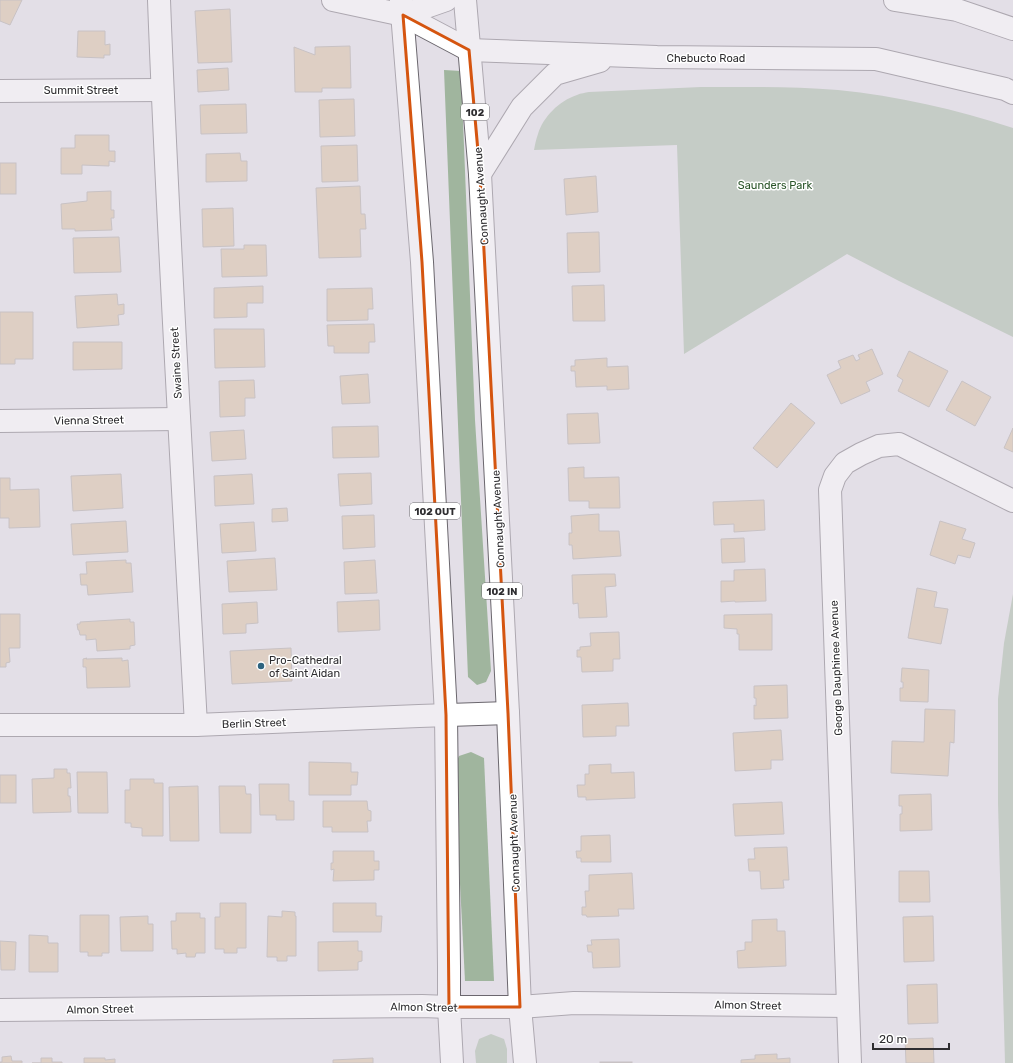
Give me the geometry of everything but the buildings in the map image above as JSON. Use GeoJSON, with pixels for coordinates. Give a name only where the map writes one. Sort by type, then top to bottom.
{"type":"FeatureCollection","features":[{"type":"Feature","properties":{"kind":"street","name":"Swaine Street"},"geometry":{"type":"LineString","coordinates":[[159,0],[162,90],[196,725]]}},
{"type":"Feature","properties":{"kind":"street","name":"Chebucto Road"},"geometry":{"type":"LineString","coordinates":[[333,0],[337,2],[402,8],[469,50],[616,56],[876,59],[1005,89],[1013,93]]}},
{"type":"Feature","properties":{"kind":"street"},"geometry":{"type":"LineString","coordinates":[[402,8],[446,0]]}},
{"type":"Feature","properties":{"kind":"street","name":"Connaught Avenue"},"geometry":{"type":"LineString","coordinates":[[465,0],[480,174],[508,714],[520,1008],[525,1063]]}},
{"type":"Feature","properties":{"kind":"street"},"geometry":{"type":"LineString","coordinates":[[895,0],[958,10],[1013,29]]}},
{"type":"Feature","properties":{"kind":"street","name":"102 OUT"},"geometry":{"type":"LineString","coordinates":[[402,8],[422,262],[446,715],[449,1007],[452,1063]]}},
{"type":"Feature","properties":{"kind":"street"},"geometry":{"type":"LineString","coordinates":[[480,174],[522,107],[555,74],[616,56]]}},
{"type":"Feature","properties":{"kind":"street","name":"Summit Street"},"geometry":{"type":"LineString","coordinates":[[0,91],[162,90]]}},
{"type":"Feature","properties":{"kind":"street","name":"Vienna Street"},"geometry":{"type":"LineString","coordinates":[[0,421],[179,419]]}},
{"type":"Feature","properties":{"kind":"street","name":"George Dauphinee Avenue"},"geometry":{"type":"LineString","coordinates":[[850,1063],[830,490],[835,476],[845,463],[879,446],[899,444],[1013,501]]}},
{"type":"Feature","properties":{"kind":"street","name":"Berlin Street"},"geometry":{"type":"LineString","coordinates":[[0,725],[196,725],[508,714]]}},
{"type":"Feature","properties":{"kind":"street","name":"Almon Street"},"geometry":{"type":"LineString","coordinates":[[0,1010],[414,1006],[520,1008],[574,1003],[847,1006]]}},
{"type":"Feature","properties":{"kind":"highlighted area"},"geometry":{"type":"Polygon","coordinates":[[[403,15],[469,50],[480,174],[508,713],[520,1007],[449,1007],[446,715],[422,262],[403,15]]]}},
{"type":"Feature","properties":{"kind":"green space"},"geometry":{"type":"Polygon","coordinates":[[[444,70],[461,71],[475,420],[491,671],[486,682],[477,685],[468,677],[444,70]]]}},
{"type":"Feature","properties":{"kind":"green space","name":"Saunders Park"},"geometry":{"type":"Polygon","coordinates":[[[701,87],[769,87],[838,90],[926,104],[1013,128],[1013,337],[847,254],[684,354],[677,145],[534,150],[540,128],[548,116],[558,105],[578,94],[589,92],[701,87]]]}},
{"type":"Feature","properties":{"kind":"green space"},"geometry":{"type":"Polygon","coordinates":[[[1013,594],[1013,1063],[1005,1063],[998,803],[998,699],[1004,643],[1013,594]]]}},
{"type":"Feature","properties":{"kind":"green space"},"geometry":{"type":"Polygon","coordinates":[[[471,752],[484,758],[494,981],[465,981],[454,767],[459,756],[471,752]]]}},
{"type":"Feature","properties":{"kind":"green space"},"geometry":{"type":"Polygon","coordinates":[[[491,1034],[504,1039],[507,1049],[507,1063],[476,1063],[475,1051],[479,1039],[491,1034]]]}},
{"type":"Feature","properties":{"kind":"place","name":"Pro-Cathedral of Saint Aidan"},"geometry":{"type":"Point","coordinates":[261,666]}}]}
